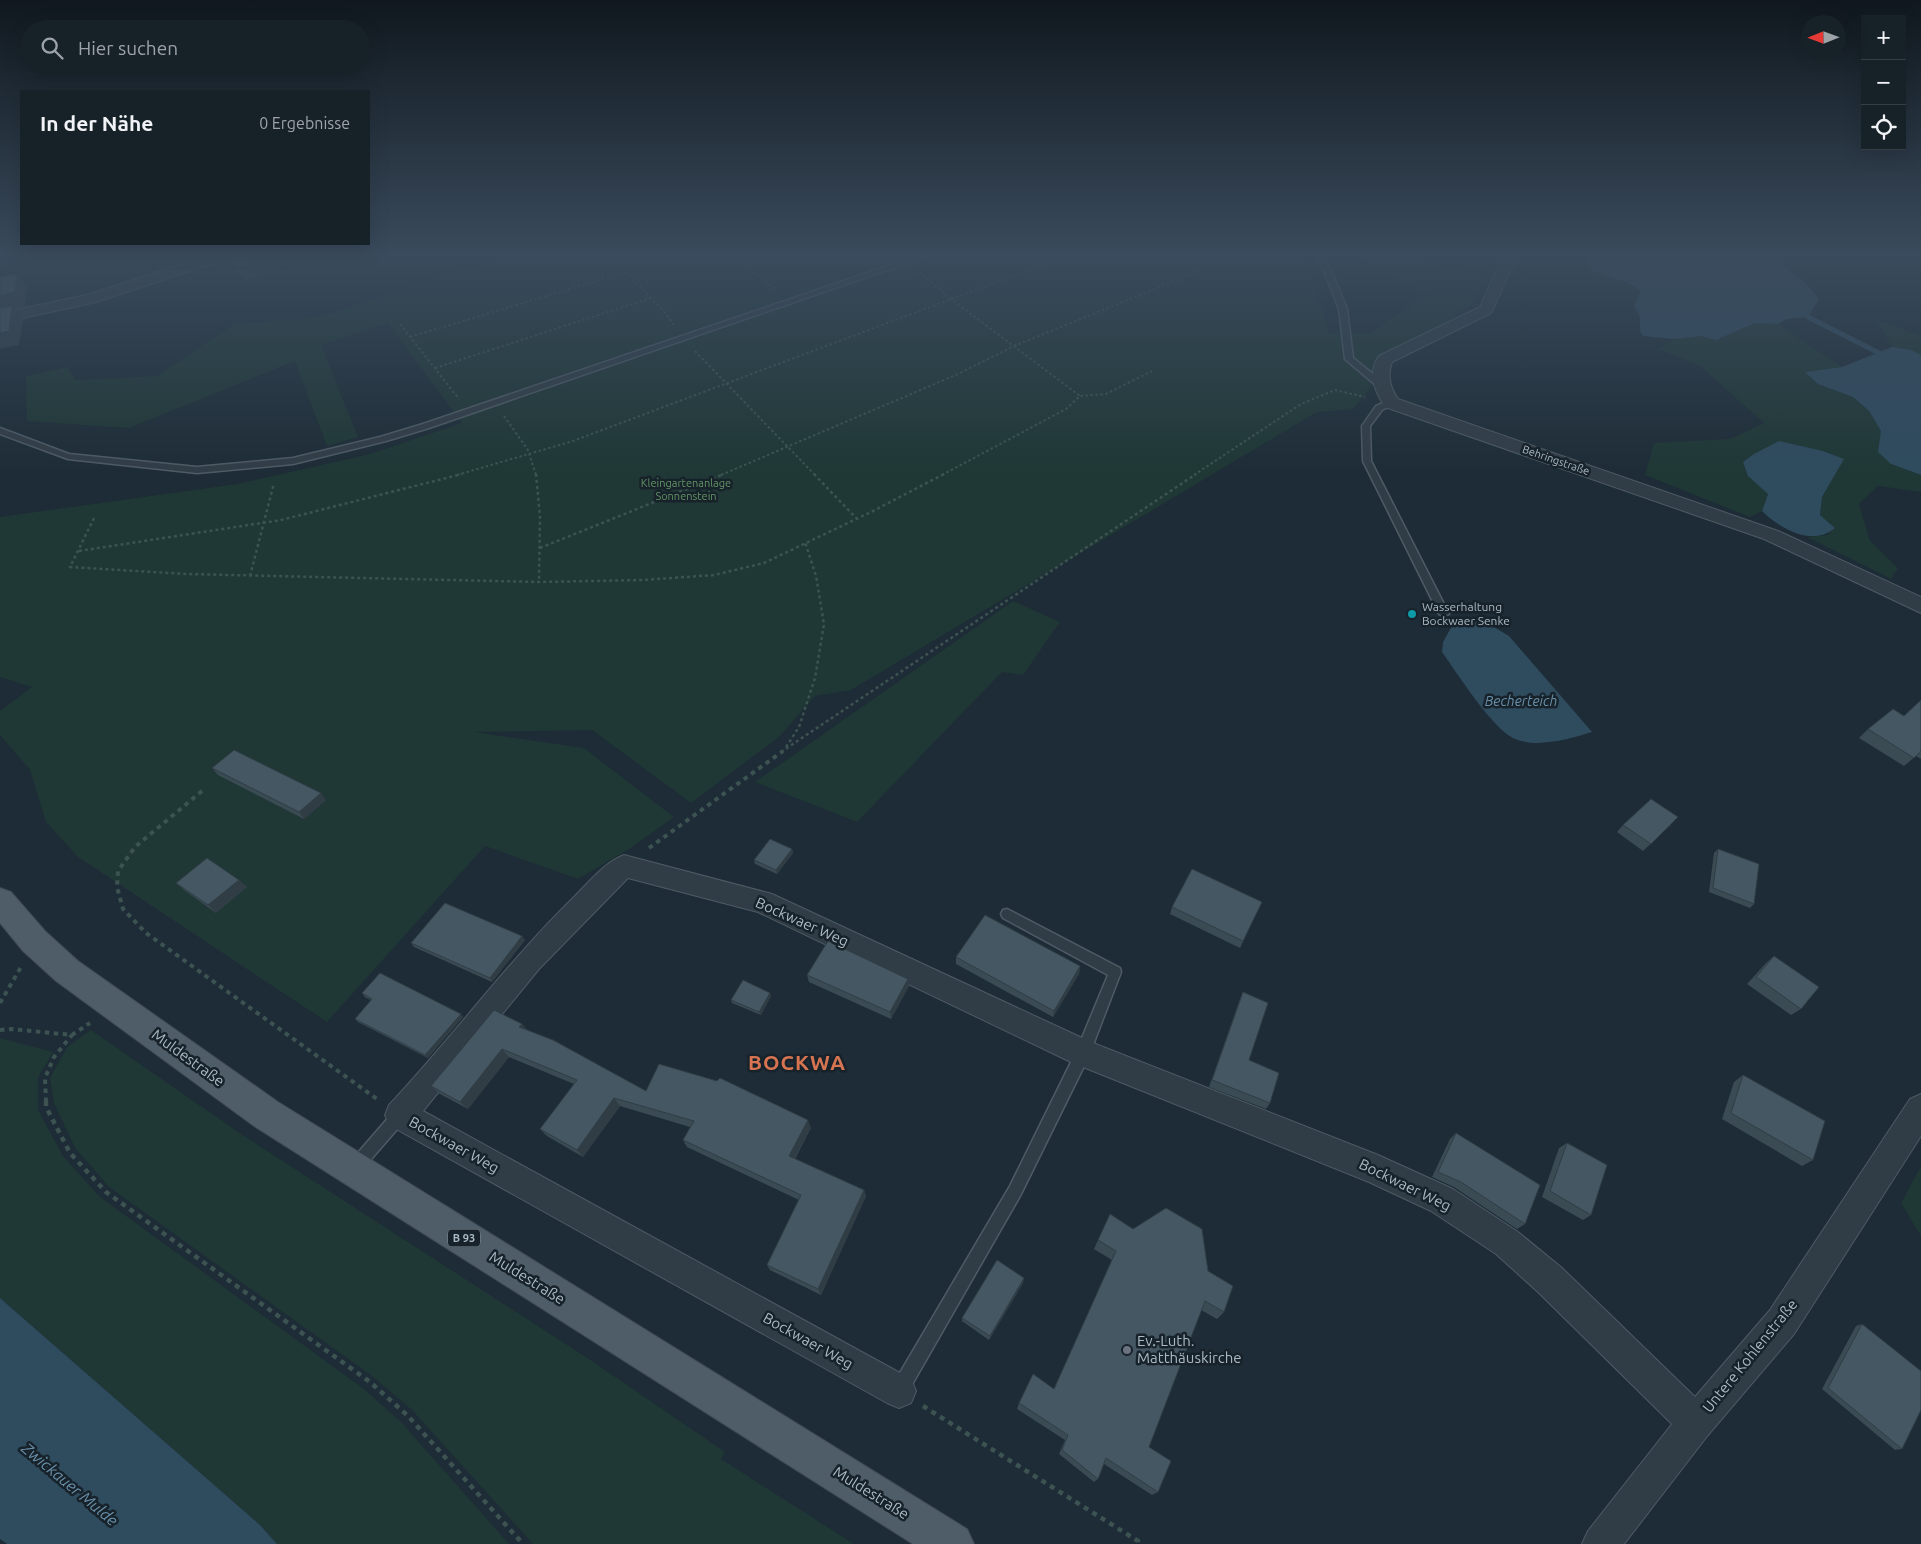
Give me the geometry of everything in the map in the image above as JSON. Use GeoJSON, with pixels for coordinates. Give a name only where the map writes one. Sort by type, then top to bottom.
{"type":"FeatureCollection","features":[{"type":"Feature","properties":{"kind":"main road","name":"Muldestraße"},"geometry":{"type":"LineString","coordinates":[[0,901],[34,941],[67,971],[266,1114],[952,1544]]}},
{"type":"Feature","properties":{"kind":"street"},"geometry":{"type":"LineString","coordinates":[[1391,403],[1380,384],[1385,359],[1449,328]]}},
{"type":"Feature","properties":{"kind":"street","name":"Behringstraße"},"geometry":{"type":"LineString","coordinates":[[1391,403],[1771,534],[1921,606]]}},
{"type":"Feature","properties":{"kind":"street","name":"Bockwaer Weg"},"geometry":{"type":"LineString","coordinates":[[899,1391],[400,1115],[430,1084],[500,994],[571,915],[624,866],[763,902],[1083,1052],[1378,1170],[1442,1200],[1506,1242],[1542,1274],[1696,1423]]}},
{"type":"Feature","properties":{"kind":"street","name":"Untere Kohlenstraße"},"geometry":{"type":"LineString","coordinates":[[1601,1544],[1696,1423],[1782,1322],[1921,1109]]}},
{"type":"Feature","properties":{"kind":"lane"},"geometry":{"type":"LineString","coordinates":[[0,431],[68,456],[196,470],[293,461],[383,439],[715,328]]}},
{"type":"Feature","properties":{"kind":"lane"},"geometry":{"type":"LineString","coordinates":[[1345,328],[1349,359],[1380,384]]}},
{"type":"Feature","properties":{"kind":"lane"},"geometry":{"type":"LineString","coordinates":[[1391,403],[1378,408],[1366,426],[1367,461],[1444,614]]}},
{"type":"Feature","properties":{"kind":"lane"},"geometry":{"type":"LineString","coordinates":[[899,1391],[1015,1191],[1083,1052],[1115,972],[1007,914]]}},
{"type":"Feature","properties":{"kind":"lane"},"geometry":{"type":"LineString","coordinates":[[353,1169],[400,1115]]}},
{"type":"Feature","properties":{"kind":"path"},"geometry":{"type":"LineString","coordinates":[[403,328],[468,411]]}},
{"type":"Feature","properties":{"kind":"path"},"geometry":{"type":"LineString","coordinates":[[410,337],[440,328]]}},
{"type":"Feature","properties":{"kind":"path"},"geometry":{"type":"LineString","coordinates":[[435,368],[558,328]]}},
{"type":"Feature","properties":{"kind":"path"},"geometry":{"type":"LineString","coordinates":[[676,328],[684,339],[856,518]]}},
{"type":"Feature","properties":{"kind":"path"},"geometry":{"type":"LineString","coordinates":[[78,551],[281,520],[490,468],[573,441],[875,328]]}},
{"type":"Feature","properties":{"kind":"path"},"geometry":{"type":"LineString","coordinates":[[990,328],[1080,396]]}},
{"type":"Feature","properties":{"kind":"path"},"geometry":{"type":"LineString","coordinates":[[540,548],[713,479],[958,374],[1014,346],[1058,328]]}},
{"type":"Feature","properties":{"kind":"path"},"geometry":{"type":"LineString","coordinates":[[94,518],[70,567],[250,576],[539,582],[643,580],[714,575],[764,563],[994,449],[1066,408],[1080,396],[1106,394],[1152,370]]}},
{"type":"Feature","properties":{"kind":"path"},"geometry":{"type":"LineString","coordinates":[[624,866],[784,750],[1301,404],[1335,390],[1391,403]]}},
{"type":"Feature","properties":{"kind":"path"},"geometry":{"type":"LineString","coordinates":[[494,402],[530,455],[536,477],[540,548],[539,582]]}},
{"type":"Feature","properties":{"kind":"path"},"geometry":{"type":"LineString","coordinates":[[250,576],[274,483]]}},
{"type":"Feature","properties":{"kind":"path"},"geometry":{"type":"LineString","coordinates":[[784,750],[799,727],[815,678],[824,624],[816,576],[805,542]]}},
{"type":"Feature","properties":{"kind":"path"},"geometry":{"type":"LineString","coordinates":[[202,790],[135,847],[118,871],[117,887],[123,910],[146,933],[261,1013],[400,1115]]}},
{"type":"Feature","properties":{"kind":"path"},"geometry":{"type":"LineString","coordinates":[[0,1003],[34,941]]}},
{"type":"Feature","properties":{"kind":"path"},"geometry":{"type":"LineString","coordinates":[[116,1006],[72,1035],[54,1057],[45,1078],[46,1107],[70,1152],[106,1192],[370,1382],[408,1416],[524,1544]]}},
{"type":"Feature","properties":{"kind":"path"},"geometry":{"type":"LineString","coordinates":[[0,1030],[11,1029],[72,1035]]}},
{"type":"Feature","properties":{"kind":"path"},"geometry":{"type":"LineString","coordinates":[[899,1391],[1138,1541],[1137,1544]]}},
{"type":"Feature","properties":{"kind":"green space","name":"Kleingartenanlage Sonnenstein"},"geometry":{"type":"Polygon","coordinates":[[[229,328],[373,328],[321,345],[358,437],[327,446],[295,361],[129,428],[27,421],[26,376],[67,367],[76,380],[157,376],[229,328]]]}},
{"type":"Feature","properties":{"kind":"green space","name":"Kleingartenanlage Sonnenstein"},"geometry":{"type":"Polygon","coordinates":[[[392,328],[1327,328],[1329,333],[1371,333],[1378,328],[1438,328],[1392,361],[1353,409],[1317,412],[851,690],[815,696],[779,737],[691,803],[592,730],[474,732],[584,748],[674,817],[629,849],[578,879],[485,846],[327,1022],[78,857],[46,822],[30,770],[0,735],[0,711],[32,687],[0,677],[0,517],[237,484],[370,454],[462,423],[392,328]]]}},
{"type":"Feature","properties":{"kind":"green space"},"geometry":{"type":"Polygon","coordinates":[[[1743,328],[1784,328],[1842,367],[1806,372],[1818,384],[1853,397],[1869,411],[1881,431],[1891,464],[1921,475],[1921,492],[1878,486],[1859,504],[1870,541],[1898,568],[1891,579],[1807,537],[1827,535],[1835,528],[1820,515],[1822,497],[1843,459],[1823,451],[1779,441],[1768,494],[1762,511],[1750,517],[1645,475],[1654,443],[1730,439],[1764,423],[1700,366],[1659,349],[1674,339],[1701,336],[1716,340],[1743,328]]]}},
{"type":"Feature","properties":{"kind":"green space"},"geometry":{"type":"Polygon","coordinates":[[[1881,328],[1899,328],[1921,336],[1921,355],[1911,350],[1892,347],[1881,328]]]}},
{"type":"Feature","properties":{"kind":"green space"},"geometry":{"type":"Polygon","coordinates":[[[1013,601],[1060,622],[1023,675],[1002,672],[857,822],[755,782],[1013,601]]]}},
{"type":"Feature","properties":{"kind":"green space"},"geometry":{"type":"Polygon","coordinates":[[[91,1030],[244,1136],[589,1359],[725,1452],[721,1459],[854,1544],[533,1544],[412,1410],[372,1376],[109,1187],[75,1148],[54,1103],[50,1078],[67,1047],[91,1030]]]}},
{"type":"Feature","properties":{"kind":"green space"},"geometry":{"type":"Polygon","coordinates":[[[0,1038],[53,1052],[38,1078],[38,1110],[63,1156],[100,1197],[364,1389],[402,1423],[509,1544],[277,1544],[260,1525],[0,1298],[0,1038]]]}},
{"type":"Feature","properties":{"kind":"green space"},"geometry":{"type":"Polygon","coordinates":[[[1921,1166],[1921,1236],[1901,1203],[1921,1166]]]}},
{"type":"Feature","properties":{"kind":"water"},"geometry":{"type":"Polygon","coordinates":[[[1640,328],[1743,328],[1716,340],[1701,336],[1674,339],[1643,336],[1640,328]]]}},
{"type":"Feature","properties":{"kind":"water"},"geometry":{"type":"Polygon","coordinates":[[[1892,347],[1911,350],[1921,355],[1921,475],[1891,464],[1878,452],[1881,431],[1869,411],[1853,397],[1818,384],[1805,372],[1842,367],[1892,347]]]}},
{"type":"Feature","properties":{"kind":"water"},"geometry":{"type":"Polygon","coordinates":[[[1779,441],[1823,451],[1844,459],[1822,497],[1820,515],[1835,528],[1817,536],[1807,536],[1778,524],[1762,511],[1768,494],[1748,476],[1743,462],[1779,441]]]}},
{"type":"Feature","properties":{"kind":"water","name":"Becherteich"},"geometry":{"type":"Polygon","coordinates":[[[1457,617],[1482,620],[1509,636],[1592,732],[1563,740],[1532,743],[1513,738],[1505,732],[1485,712],[1442,652],[1443,642],[1457,617]]]}},
{"type":"Feature","properties":{"kind":"water","name":"Zwickauer Mulde"},"geometry":{"type":"Polygon","coordinates":[[[0,1298],[260,1525],[277,1544],[7,1544],[0,1539],[0,1298]]]}},
{"type":"Feature","properties":{"kind":"building"},"geometry":{"type":"Polygon","coordinates":[[[0,328],[9,328],[9,331],[0,333],[0,328]]]}},
{"type":"Feature","properties":{"kind":"building"},"geometry":{"type":"Polygon","coordinates":[[[1921,700],[1921,751],[1914,758],[1868,729],[1893,709],[1904,716],[1921,700]]]}},
{"type":"Feature","properties":{"kind":"building"},"geometry":{"type":"Polygon","coordinates":[[[234,750],[321,793],[299,812],[212,768],[234,750]]]}},
{"type":"Feature","properties":{"kind":"building"},"geometry":{"type":"Polygon","coordinates":[[[1651,799],[1678,817],[1651,844],[1623,825],[1651,799]]]}},
{"type":"Feature","properties":{"kind":"building"},"geometry":{"type":"Polygon","coordinates":[[[770,839],[792,849],[776,870],[754,860],[770,839]]]}},
{"type":"Feature","properties":{"kind":"building"},"geometry":{"type":"Polygon","coordinates":[[[1718,849],[1759,864],[1754,904],[1713,888],[1718,849]]]}},
{"type":"Feature","properties":{"kind":"building"},"geometry":{"type":"Polygon","coordinates":[[[207,858],[239,880],[208,905],[176,883],[207,858]]]}},
{"type":"Feature","properties":{"kind":"building"},"geometry":{"type":"Polygon","coordinates":[[[1192,869],[1262,902],[1243,941],[1172,907],[1192,869]]]}},
{"type":"Feature","properties":{"kind":"building"},"geometry":{"type":"Polygon","coordinates":[[[445,903],[522,936],[490,978],[411,943],[445,903]]]}},
{"type":"Feature","properties":{"kind":"building"},"geometry":{"type":"Polygon","coordinates":[[[985,915],[1080,966],[1054,1011],[956,957],[985,915]]]}},
{"type":"Feature","properties":{"kind":"building"},"geometry":{"type":"Polygon","coordinates":[[[828,941],[908,979],[890,1012],[807,975],[828,941]]]}},
{"type":"Feature","properties":{"kind":"building"},"geometry":{"type":"Polygon","coordinates":[[[1774,956],[1819,987],[1801,1009],[1756,977],[1774,956]]]}},
{"type":"Feature","properties":{"kind":"building"},"geometry":{"type":"Polygon","coordinates":[[[380,973],[461,1014],[425,1055],[355,1019],[372,999],[362,993],[380,973]]]}},
{"type":"Feature","properties":{"kind":"building"},"geometry":{"type":"Polygon","coordinates":[[[743,980],[770,993],[759,1012],[731,1000],[743,980]]]}},
{"type":"Feature","properties":{"kind":"building"},"geometry":{"type":"Polygon","coordinates":[[[1243,992],[1268,1003],[1249,1060],[1279,1073],[1270,1103],[1212,1080],[1243,992]]]}},
{"type":"Feature","properties":{"kind":"building"},"geometry":{"type":"Polygon","coordinates":[[[494,1010],[522,1024],[519,1027],[553,1040],[646,1091],[659,1064],[717,1081],[720,1078],[808,1120],[789,1156],[864,1190],[818,1289],[767,1265],[801,1195],[683,1140],[694,1121],[614,1098],[577,1150],[540,1129],[577,1080],[502,1049],[460,1102],[431,1086],[494,1010]]]}},
{"type":"Feature","properties":{"kind":"building"},"geometry":{"type":"Polygon","coordinates":[[[1743,1075],[1825,1121],[1813,1160],[1731,1113],[1743,1075]]]}},
{"type":"Feature","properties":{"kind":"building"},"geometry":{"type":"Polygon","coordinates":[[[1456,1133],[1540,1185],[1525,1224],[1461,1182],[1438,1172],[1456,1133]]]}},
{"type":"Feature","properties":{"kind":"building"},"geometry":{"type":"Polygon","coordinates":[[[1567,1143],[1607,1165],[1591,1215],[1550,1191],[1567,1143]]]}},
{"type":"Feature","properties":{"kind":"building","name":"Ev.-Luth. Matthäuskirche"},"geometry":{"type":"Polygon","coordinates":[[[1166,1208],[1202,1229],[1208,1271],[1233,1286],[1224,1312],[1205,1301],[1149,1447],[1171,1461],[1158,1492],[1106,1458],[1098,1479],[1062,1450],[1068,1435],[1019,1403],[1033,1374],[1054,1389],[1116,1251],[1098,1240],[1110,1214],[1133,1229],[1166,1208]]]}},
{"type":"Feature","properties":{"kind":"building"},"geometry":{"type":"Polygon","coordinates":[[[997,1260],[1024,1278],[990,1336],[962,1318],[997,1260]]]}},
{"type":"Feature","properties":{"kind":"building"},"geometry":{"type":"Polygon","coordinates":[[[1862,1324],[1921,1371],[1921,1410],[1902,1449],[1828,1388],[1862,1324]]]}},
{"type":"Feature","properties":{"kind":"waterway"},"geometry":{"type":"LineString","coordinates":[[1830,328],[1879,353]]}},
{"type":"Feature","properties":{"kind":"place","name":"Wasserhaltung Bockwaer Senke"},"geometry":{"type":"Point","coordinates":[1412,614]}},
{"type":"Feature","properties":{"kind":"place","name":"Ev.-Luth. Matthäuskirche"},"geometry":{"type":"Point","coordinates":[1127,1350]}},
{"type":"Feature","properties":{"kind":"district","name":"BOCKWA"},"geometry":{"type":"Point","coordinates":[797,1063]}}]}
